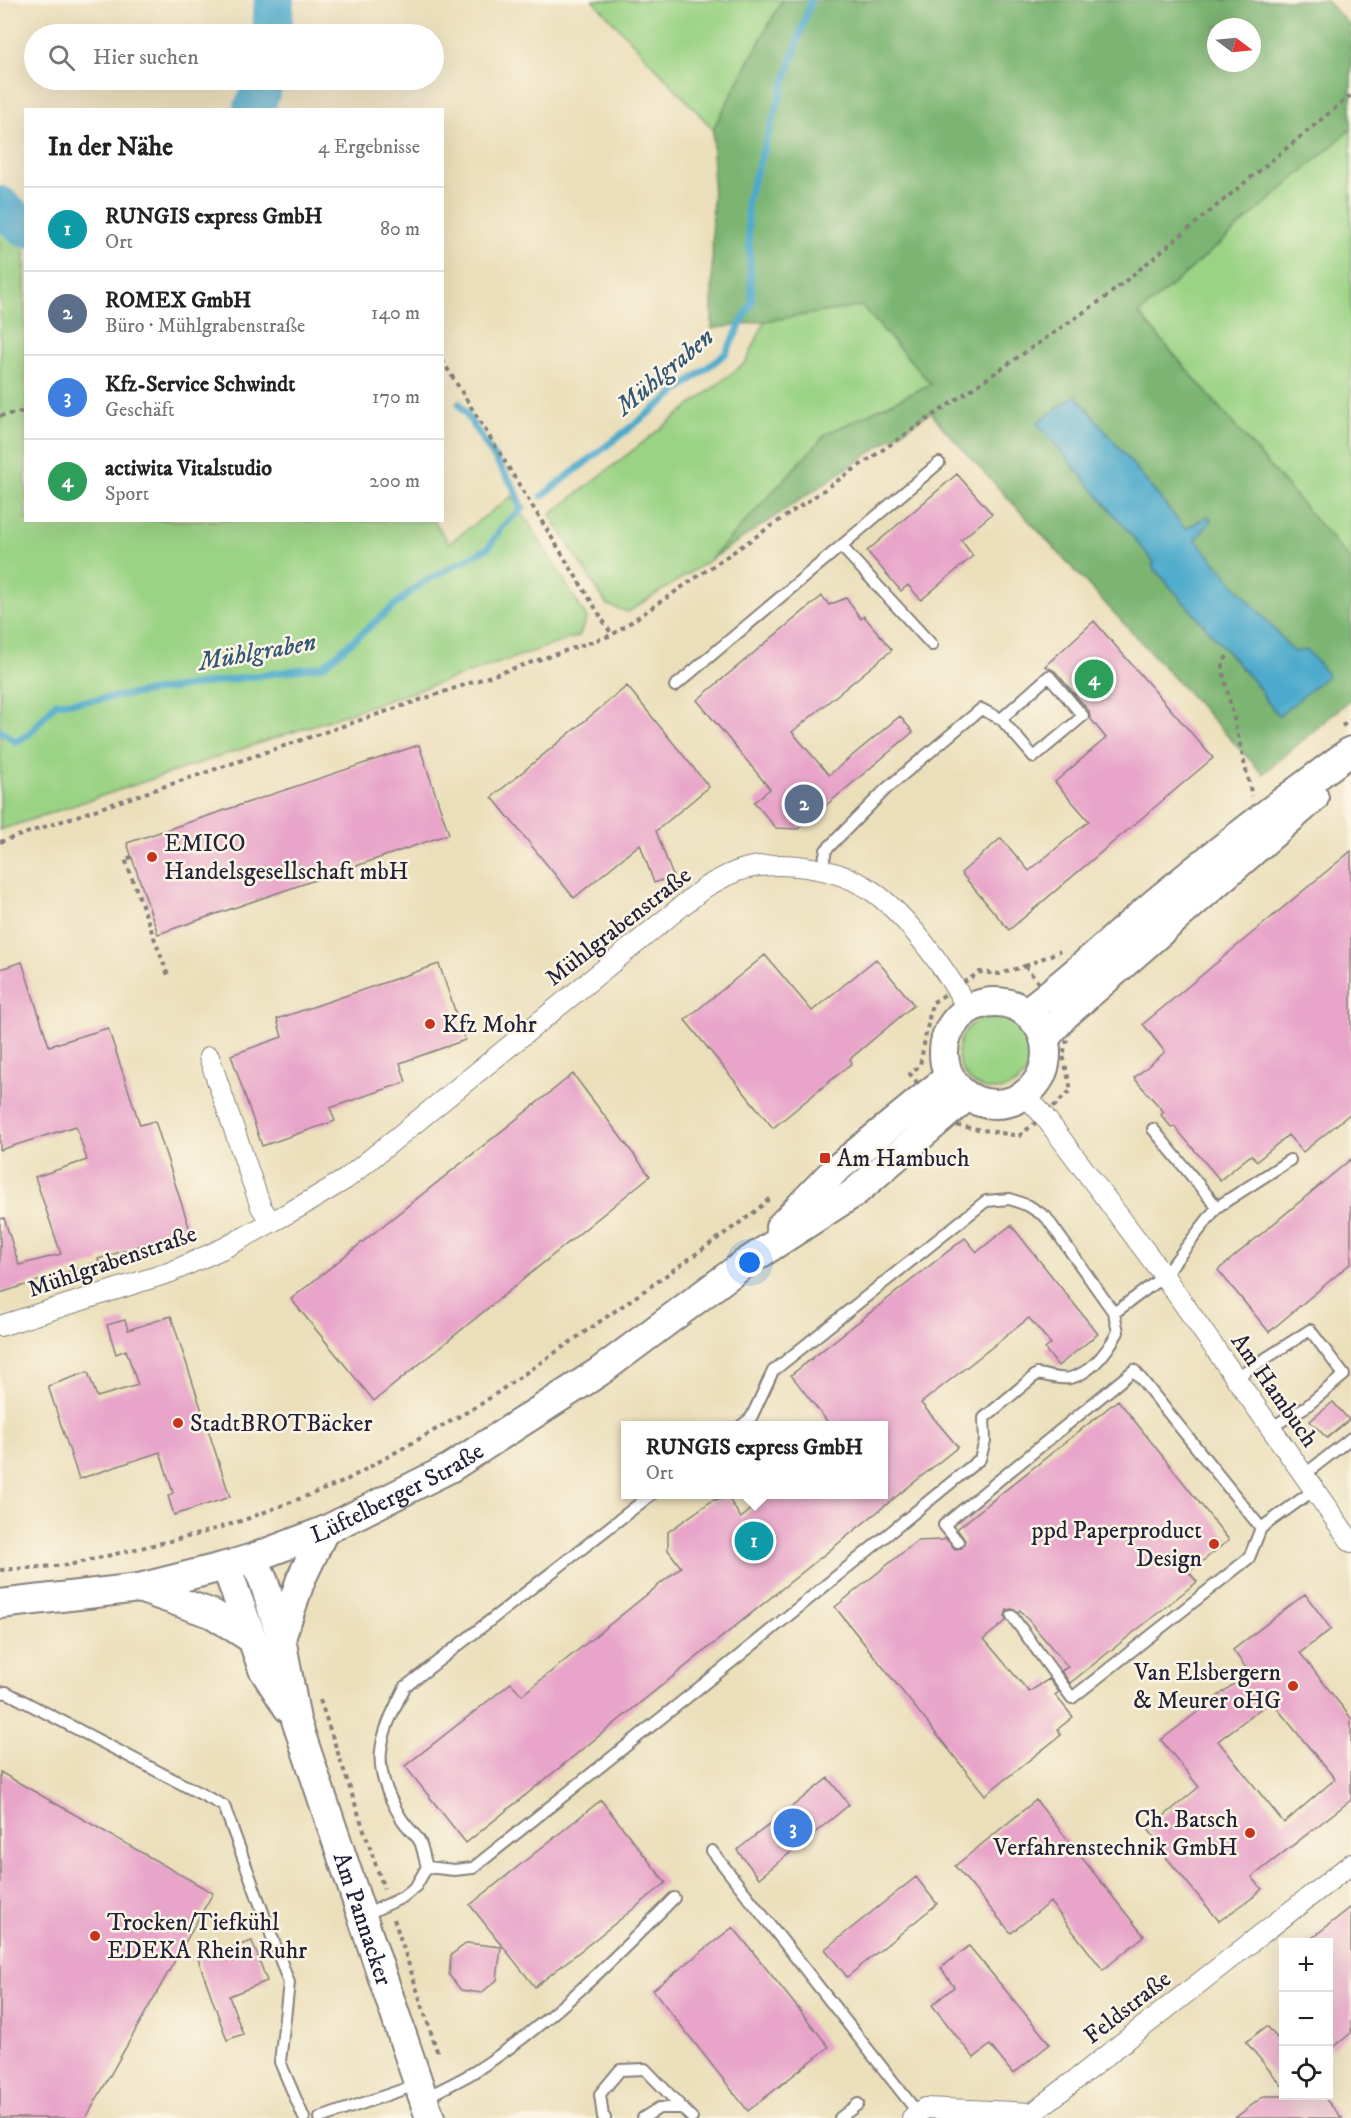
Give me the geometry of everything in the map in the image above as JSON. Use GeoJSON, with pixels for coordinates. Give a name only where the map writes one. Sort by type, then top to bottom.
{"type":"FeatureCollection","features":[{"type":"Feature","properties":{"kind":"main road"},"geometry":{"type":"LineString","coordinates":[[1351,751],[1257,820],[1164,895],[1046,1008],[1047,1054],[1044,1070],[1037,1084],[1025,1095],[1012,1102],[996,1106],[939,1092],[944,1063],[943,1047],[962,998],[982,1003],[998,1002],[1046,1008],[1272,836],[1351,765]]}},
{"type":"Feature","properties":{"kind":"main road","name":"Lüftelberger Straße"},"geometry":{"type":"LineString","coordinates":[[0,1604],[139,1588],[253,1558],[324,1531],[450,1468],[599,1372],[744,1264],[834,1171],[939,1092]]}},
{"type":"Feature","properties":{"kind":"main road"},"geometry":{"type":"LineString","coordinates":[[281,1638],[301,1579],[324,1531]]}},
{"type":"Feature","properties":{"kind":"main road","name":"Am Pannacker"},"geometry":{"type":"LineString","coordinates":[[253,1558],[264,1582],[281,1638],[296,1720],[425,2100]]}},
{"type":"Feature","properties":{"kind":"main road","name":"Am Pannacker"},"geometry":{"type":"LineString","coordinates":[[226,1566],[263,1669],[296,1720]]}},
{"type":"Feature","properties":{"kind":"main road"},"geometry":{"type":"LineString","coordinates":[[139,1588],[213,1614],[252,1640]]}},
{"type":"Feature","properties":{"kind":"street","name":"Mühlgrabenstraße"},"geometry":{"type":"LineString","coordinates":[[0,1326],[171,1272],[226,1247],[310,1200],[362,1166],[704,888],[743,869],[788,864],[822,870],[866,887],[890,907],[913,931],[962,998]]}},
{"type":"Feature","properties":{"kind":"street"},"geometry":{"type":"LineString","coordinates":[[209,1057],[261,1207],[271,1222]]}},
{"type":"Feature","properties":{"kind":"street","name":"Am Hambuch"},"geometry":{"type":"LineString","coordinates":[[1025,1095],[1044,1116],[1164,1276],[1351,1542]]}},
{"type":"Feature","properties":{"kind":"street","name":"Feldstraße"},"geometry":{"type":"LineString","coordinates":[[915,2116],[925,2108],[1030,2116],[1351,1864]]}},
{"type":"Feature","properties":{"kind":"lane"},"geometry":{"type":"LineString","coordinates":[[675,687],[939,463]]}},
{"type":"Feature","properties":{"kind":"lane"},"geometry":{"type":"LineString","coordinates":[[841,546],[932,645]]}},
{"type":"Feature","properties":{"kind":"lane"},"geometry":{"type":"LineString","coordinates":[[822,870],[826,850],[886,789],[981,709],[1001,719],[1034,757],[1083,716],[1049,676],[1001,719]]}},
{"type":"Feature","properties":{"kind":"lane"},"geometry":{"type":"LineString","coordinates":[[1153,1129],[1217,1207]]}},
{"type":"Feature","properties":{"kind":"lane"},"geometry":{"type":"LineString","coordinates":[[1114,1313],[1164,1276],[1217,1207],[1290,1160]]}},
{"type":"Feature","properties":{"kind":"lane"},"geometry":{"type":"LineString","coordinates":[[427,1867],[454,1870],[473,1868],[739,1656],[980,1459],[985,1441],[984,1418],[1037,1374],[1069,1378],[1083,1372],[1106,1352],[1118,1332],[1114,1313],[1046,1217],[1029,1206],[1010,1199],[986,1201],[773,1371],[751,1418],[747,1421]]}},
{"type":"Feature","properties":{"kind":"lane"},"geometry":{"type":"LineString","coordinates":[[1235,1378],[1310,1330],[1344,1375],[1307,1406],[1270,1428]]}},
{"type":"Feature","properties":{"kind":"lane"},"geometry":{"type":"LineString","coordinates":[[958,1542],[944,1525],[1134,1370],[1261,1528]]}},
{"type":"Feature","properties":{"kind":"lane"},"geometry":{"type":"LineString","coordinates":[[1012,1616],[1072,1698],[1249,1558],[1261,1528],[1309,1483],[1351,1438]]}},
{"type":"Feature","properties":{"kind":"lane"},"geometry":{"type":"LineString","coordinates":[[363,1916],[403,1897],[416,1886],[427,1867],[420,1842],[402,1820],[382,1782],[380,1746],[391,1715],[405,1687],[646,1499]]}},
{"type":"Feature","properties":{"kind":"lane"},"geometry":{"type":"LineString","coordinates":[[0,1692],[6,1692],[224,1806],[289,1983],[280,2062],[304,2118]]}},
{"type":"Feature","properties":{"kind":"lane"},"geometry":{"type":"LineString","coordinates":[[712,1851],[915,2116]]}},
{"type":"Feature","properties":{"kind":"lane"},"geometry":{"type":"LineString","coordinates":[[320,2118],[425,2100],[474,2072],[543,2023],[628,1945],[674,1898]]}},
{"type":"Feature","properties":{"kind":"lane"},"geometry":{"type":"LineString","coordinates":[[605,2118],[600,2094],[620,2070],[645,2068],[692,2118]]}},
{"type":"Feature","properties":{"kind":"lane"},"geometry":{"type":"LineString","coordinates":[[840,2118],[858,2104]]}},
{"type":"Feature","properties":{"kind":"lane"},"geometry":{"type":"LineString","coordinates":[[643,2118],[659,2108],[683,2108]]}},
{"type":"Feature","properties":{"kind":"path"},"geometry":{"type":"LineString","coordinates":[[0,842],[612,635],[1106,297],[1351,95]]}},
{"type":"Feature","properties":{"kind":"path"},"geometry":{"type":"LineString","coordinates":[[444,363],[612,635]]}},
{"type":"Feature","properties":{"kind":"path"},"geometry":{"type":"LineString","coordinates":[[0,416],[24,411]]}},
{"type":"Feature","properties":{"kind":"path"},"geometry":{"type":"LineString","coordinates":[[1227,656],[1223,663],[1223,672],[1257,820]]}},
{"type":"Feature","properties":{"kind":"path"},"geometry":{"type":"LineString","coordinates":[[132,857],[125,859],[169,978]]}},
{"type":"Feature","properties":{"kind":"path"},"geometry":{"type":"LineString","coordinates":[[1025,966],[1046,1008],[1071,1024],[1063,1054],[1071,1090],[1019,1136],[953,1125],[939,1092],[920,1065],[932,1003],[962,998],[980,972],[1000,974],[1025,966]]}},
{"type":"Feature","properties":{"kind":"path"},"geometry":{"type":"LineString","coordinates":[[902,1081],[939,1092]]}},
{"type":"Feature","properties":{"kind":"path"},"geometry":{"type":"LineString","coordinates":[[0,1570],[69,1565],[195,1535],[244,1520],[343,1482],[481,1404],[670,1273],[752,1214],[778,1191]]}},
{"type":"Feature","properties":{"kind":"green space"},"geometry":{"type":"Polygon","coordinates":[[[593,0],[782,0],[713,129],[593,0]]]}},
{"type":"Feature","properties":{"kind":"green space"},"geometry":{"type":"Polygon","coordinates":[[[782,0],[1325,0],[1351,26],[1351,129],[1139,314],[1351,561],[1351,699],[1263,774],[945,430],[931,412],[710,560],[826,434],[931,384],[862,306],[712,329],[713,129],[782,0]],[[1076,395],[1155,563],[1152,566],[1261,690],[1265,699],[1294,652],[1195,540],[1211,520],[1208,516],[1185,529],[1076,395]]]}},
{"type":"Feature","properties":{"kind":"green space"},"geometry":{"type":"Polygon","coordinates":[[[1351,129],[1351,561],[1139,314],[1351,129]]]}},
{"type":"Feature","properties":{"kind":"green space"},"geometry":{"type":"Polygon","coordinates":[[[0,228],[24,244],[24,522],[435,522],[449,543],[512,496],[587,618],[579,636],[0,830],[0,228]]]}},
{"type":"Feature","properties":{"kind":"green space"},"geometry":{"type":"Polygon","coordinates":[[[862,306],[931,384],[826,434],[710,560],[628,612],[607,605],[550,515],[746,362],[765,321],[862,306]]]}},
{"type":"Feature","properties":{"kind":"green space"},"geometry":{"type":"Polygon","coordinates":[[[995,1016],[1009,1019],[1021,1027],[1029,1039],[1032,1053],[1029,1067],[1021,1079],[1009,1087],[995,1090],[981,1087],[969,1079],[961,1067],[958,1053],[961,1039],[969,1027],[981,1019],[995,1016]]]}},
{"type":"Feature","properties":{"kind":"water"},"geometry":{"type":"Polygon","coordinates":[[[1076,395],[1185,529],[1208,516],[1211,520],[1196,540],[1294,652],[1307,650],[1328,675],[1279,716],[1265,699],[1261,690],[1152,566],[1154,562],[1037,423],[1076,395]]]}},
{"type":"Feature","properties":{"kind":"building"},"geometry":{"type":"Polygon","coordinates":[[[957,474],[992,514],[961,540],[973,556],[921,600],[908,585],[901,591],[867,551],[957,474]]]}},
{"type":"Feature","properties":{"kind":"building"},"geometry":{"type":"Polygon","coordinates":[[[822,596],[829,605],[846,598],[861,619],[864,616],[892,650],[792,732],[829,775],[900,716],[913,732],[798,829],[776,828],[754,802],[770,789],[697,700],[822,596]]]}},
{"type":"Feature","properties":{"kind":"building"},"geometry":{"type":"Polygon","coordinates":[[[1094,621],[1213,758],[1009,930],[961,873],[1001,838],[1029,871],[1089,821],[1055,782],[1106,738],[1090,718],[1089,711],[1055,671],[1045,666],[1094,621]]]}},
{"type":"Feature","properties":{"kind":"building"},"geometry":{"type":"Polygon","coordinates":[[[627,686],[709,787],[656,831],[673,876],[654,883],[640,844],[574,898],[492,797],[627,686]]]}},
{"type":"Feature","properties":{"kind":"building"},"geometry":{"type":"Polygon","coordinates":[[[419,745],[449,834],[158,934],[127,843],[419,745]]]}},
{"type":"Feature","properties":{"kind":"building"},"geometry":{"type":"Polygon","coordinates":[[[1351,851],[1351,1113],[1303,1152],[1288,1135],[1257,1161],[1251,1155],[1220,1180],[1174,1126],[1172,1128],[1161,1115],[1164,1112],[1134,1078],[1165,1052],[1143,1024],[1351,851]]]}},
{"type":"Feature","properties":{"kind":"building"},"geometry":{"type":"Polygon","coordinates":[[[765,955],[812,1011],[876,959],[914,1005],[850,1059],[852,1063],[773,1128],[685,1020],[765,955]]]}},
{"type":"Feature","properties":{"kind":"building"},"geometry":{"type":"Polygon","coordinates":[[[22,962],[49,1046],[108,1028],[140,1125],[155,1121],[190,1230],[0,1293],[0,1219],[4,1218],[19,1265],[61,1254],[35,1177],[87,1160],[76,1126],[0,1150],[0,969],[22,962]]]}},
{"type":"Feature","properties":{"kind":"building"},"geometry":{"type":"Polygon","coordinates":[[[439,964],[465,1040],[400,1063],[406,1082],[330,1108],[335,1121],[262,1146],[231,1055],[282,1037],[277,1019],[439,964]]]}},
{"type":"Feature","properties":{"kind":"building"},"geometry":{"type":"Polygon","coordinates":[[[573,1074],[650,1176],[374,1401],[291,1299],[573,1074]]]}},
{"type":"Feature","properties":{"kind":"building"},"geometry":{"type":"Polygon","coordinates":[[[1351,1159],[1351,1263],[1269,1332],[1218,1270],[1351,1159]]]}},
{"type":"Feature","properties":{"kind":"building"},"geometry":{"type":"Polygon","coordinates":[[[1011,1225],[1098,1334],[1058,1366],[1045,1349],[1051,1344],[1029,1318],[921,1403],[958,1447],[466,1843],[405,1766],[511,1683],[522,1695],[681,1567],[668,1550],[668,1532],[713,1500],[729,1499],[741,1518],[764,1499],[888,1499],[888,1421],[827,1421],[791,1375],[965,1238],[977,1252],[1011,1225]]]}},
{"type":"Feature","properties":{"kind":"building"},"geometry":{"type":"Polygon","coordinates":[[[171,1316],[230,1497],[174,1515],[168,1496],[173,1493],[160,1452],[79,1479],[48,1386],[88,1372],[97,1397],[138,1385],[126,1350],[116,1354],[107,1325],[125,1320],[128,1330],[171,1316]]]}},
{"type":"Feature","properties":{"kind":"building"},"geometry":{"type":"Polygon","coordinates":[[[1118,1400],[1229,1540],[1189,1572],[1197,1582],[1070,1683],[1061,1671],[1068,1667],[1020,1610],[1018,1612],[1012,1609],[1007,1610],[1006,1621],[984,1639],[1029,1692],[1049,1679],[1059,1692],[1055,1695],[1073,1717],[1058,1729],[1061,1735],[985,1795],[835,1607],[917,1541],[945,1538],[955,1549],[962,1548],[965,1540],[957,1529],[1118,1400]]]}},
{"type":"Feature","properties":{"kind":"building"},"geometry":{"type":"Polygon","coordinates":[[[1333,1402],[1349,1420],[1327,1438],[1310,1421],[1333,1402]]]}},
{"type":"Feature","properties":{"kind":"building"},"geometry":{"type":"Polygon","coordinates":[[[1305,1594],[1331,1629],[1300,1653],[1351,1718],[1351,1800],[1252,1877],[1262,1889],[1219,1921],[1166,1857],[1168,1855],[1148,1829],[1199,1787],[1161,1740],[1249,1672],[1233,1650],[1305,1594]],[[1271,1701],[1218,1741],[1284,1823],[1335,1779],[1271,1701]]]}},
{"type":"Feature","properties":{"kind":"building","name":"Trocken/Tiefkühl EDEKA Rhein Ruhr"},"geometry":{"type":"Polygon","coordinates":[[[0,1772],[213,1893],[86,2118],[0,2118],[0,1772]]]}},
{"type":"Feature","properties":{"kind":"building"},"geometry":{"type":"Polygon","coordinates":[[[828,1778],[849,1805],[759,1878],[737,1850],[828,1778]]]}},
{"type":"Feature","properties":{"kind":"building"},"geometry":{"type":"Polygon","coordinates":[[[601,1800],[666,1883],[535,1987],[470,1905],[601,1800]]]}},
{"type":"Feature","properties":{"kind":"building"},"geometry":{"type":"Polygon","coordinates":[[[1036,1800],[1144,1936],[1103,1970],[1050,1902],[1011,1933],[955,1866],[1036,1800]]]}},
{"type":"Feature","properties":{"kind":"building"},"geometry":{"type":"Polygon","coordinates":[[[916,1877],[937,1904],[847,1977],[825,1949],[916,1877]]]}},
{"type":"Feature","properties":{"kind":"building"},"geometry":{"type":"Polygon","coordinates":[[[1351,1907],[1351,2033],[1333,2048],[1333,1938],[1312,1938],[1351,1907]]]}},
{"type":"Feature","properties":{"kind":"building"},"geometry":{"type":"Polygon","coordinates":[[[733,1927],[829,2047],[748,2111],[653,1990],[733,1927]]]}},
{"type":"Feature","properties":{"kind":"building"},"geometry":{"type":"Polygon","coordinates":[[[252,1941],[267,1981],[229,1996],[243,2034],[227,2040],[198,1959],[252,1941]]]}},
{"type":"Feature","properties":{"kind":"building"},"geometry":{"type":"Polygon","coordinates":[[[467,1943],[501,1947],[497,1980],[481,1993],[461,1990],[449,1975],[451,1955],[467,1943]]]}},
{"type":"Feature","properties":{"kind":"building"},"geometry":{"type":"Polygon","coordinates":[[[969,1946],[1050,2044],[1013,2074],[990,2045],[974,2058],[932,2005],[954,1987],[941,1968],[969,1946]]]}},
{"type":"Feature","properties":{"kind":"building"},"geometry":{"type":"Polygon","coordinates":[[[1267,2026],[1279,2040],[1279,2082],[1246,2042],[1267,2026]]]}},
{"type":"Feature","properties":{"kind":"building"},"geometry":{"type":"Polygon","coordinates":[[[1264,2096],[1279,2096],[1279,2100],[1326,2100],[1342,2118],[1235,2118],[1264,2096]]]}},
{"type":"Feature","properties":{"kind":"waterway"},"geometry":{"type":"LineString","coordinates":[[273,24],[274,0]]}},
{"type":"Feature","properties":{"kind":"waterway","name":"Mühlgraben"},"geometry":{"type":"LineString","coordinates":[[542,496],[726,353],[752,302],[747,201],[811,0]]}},
{"type":"Feature","properties":{"kind":"waterway"},"geometry":{"type":"LineString","coordinates":[[254,108],[261,90]]}},
{"type":"Feature","properties":{"kind":"waterway"},"geometry":{"type":"LineString","coordinates":[[257,100],[263,108]]}},
{"type":"Feature","properties":{"kind":"waterway"},"geometry":{"type":"LineString","coordinates":[[0,206],[24,226]]}},
{"type":"Feature","properties":{"kind":"waterway"},"geometry":{"type":"LineString","coordinates":[[459,403],[513,486],[519,499],[520,511]]}},
{"type":"Feature","properties":{"kind":"waterway","name":"Mühlgraben"},"geometry":{"type":"LineString","coordinates":[[0,730],[16,742],[29,734],[56,703],[86,701],[323,666],[420,584],[488,548],[503,526],[523,508]]}},
{"type":"Feature","properties":{"kind":"place","name":"actiwita Vitalstudio"},"geometry":{"type":"Point","coordinates":[1094,679]}},
{"type":"Feature","properties":{"kind":"place","name":"ROMEX GmbH"},"geometry":{"type":"Point","coordinates":[804,804]}},
{"type":"Feature","properties":{"kind":"place","name":"EMICO Handelsgesellschaft mbH"},"geometry":{"type":"Point","coordinates":[152,857]}},
{"type":"Feature","properties":{"kind":"place","name":"Kfz Mohr"},"geometry":{"type":"Point","coordinates":[430,1024]}},
{"type":"Feature","properties":{"kind":"place","name":"Am Hambuch"},"geometry":{"type":"Point","coordinates":[825,1158]}},
{"type":"Feature","properties":{"kind":"place","name":"StadtBROTBäcker"},"geometry":{"type":"Point","coordinates":[178,1423]}},
{"type":"Feature","properties":{"kind":"place","name":"RUNGIS express GmbH"},"geometry":{"type":"Point","coordinates":[754,1541]}},
{"type":"Feature","properties":{"kind":"place","name":"ppd Paperproduct Design"},"geometry":{"type":"Point","coordinates":[1214,1544]}},
{"type":"Feature","properties":{"kind":"place","name":"Van Elsbergern & Meurer oHG"},"geometry":{"type":"Point","coordinates":[1293,1686]}},
{"type":"Feature","properties":{"kind":"place","name":"Kfz-Service Schwindt"},"geometry":{"type":"Point","coordinates":[793,1828]}},
{"type":"Feature","properties":{"kind":"place","name":"Ch. Batsch Verfahrenstechnik GmbH"},"geometry":{"type":"Point","coordinates":[1250,1833]}},
{"type":"Feature","properties":{"kind":"place","name":"Trocken/Tiefkühl EDEKA Rhein Ruhr"},"geometry":{"type":"Point","coordinates":[95,1936]}}]}
